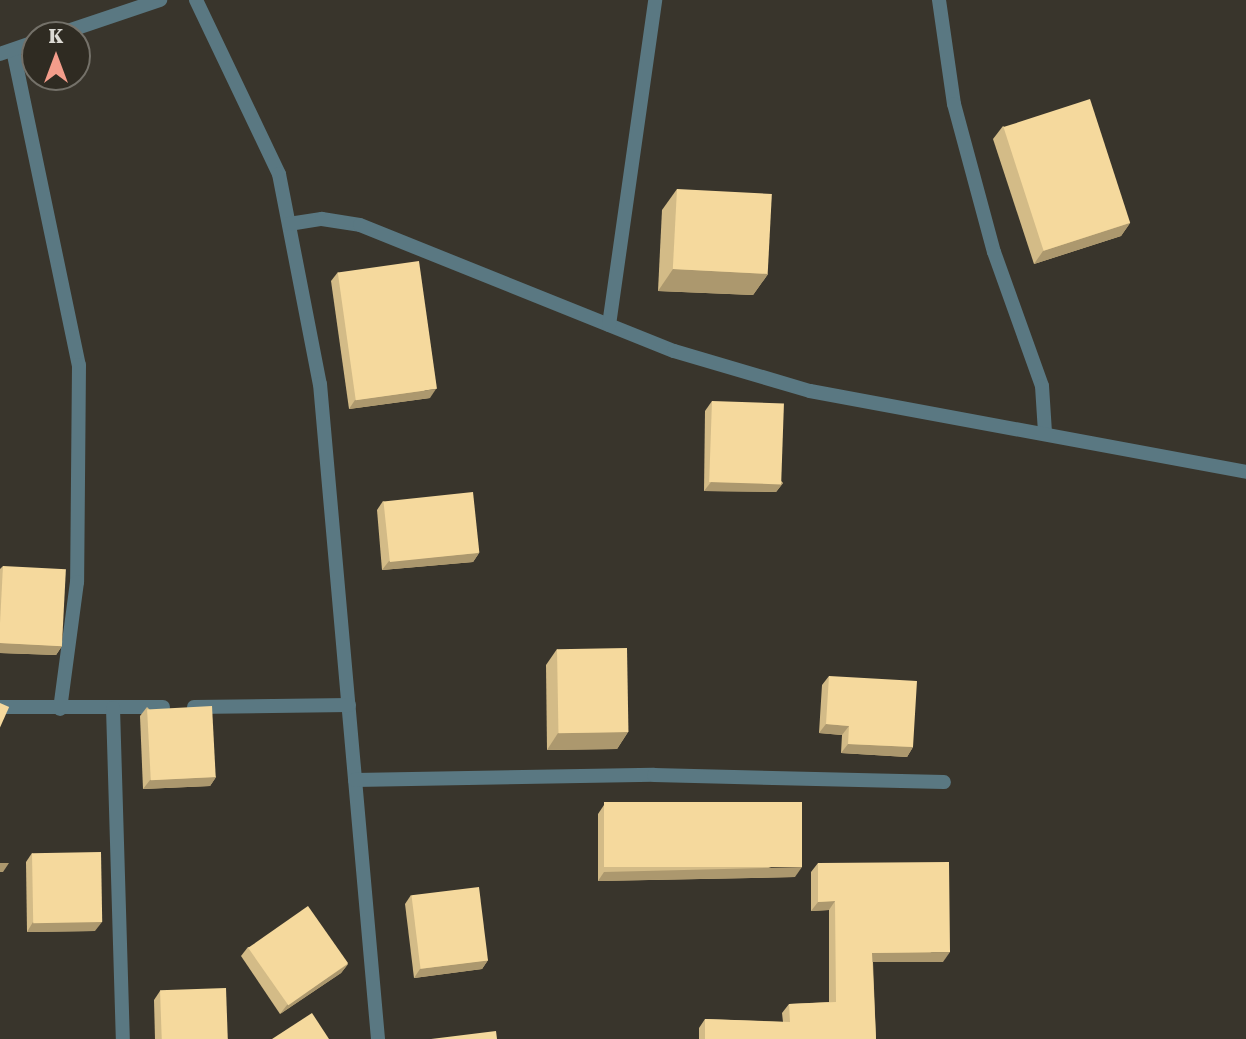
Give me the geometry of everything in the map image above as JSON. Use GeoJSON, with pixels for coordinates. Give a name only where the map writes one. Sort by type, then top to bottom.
{"type":"FeatureCollection","features":[{"type":"Feature","properties":{"kind":"street"},"geometry":{"type":"LineString","coordinates":[[91,23],[160,0]]}},
{"type":"Feature","properties":{"kind":"street"},"geometry":{"type":"LineString","coordinates":[[196,0],[279,174],[320,384],[378,1039]]}},
{"type":"Feature","properties":{"kind":"street"},"geometry":{"type":"LineString","coordinates":[[609,325],[655,0]]}},
{"type":"Feature","properties":{"kind":"street"},"geometry":{"type":"LineString","coordinates":[[939,0],[954,104],[994,252],[1042,386],[1045,433]]}},
{"type":"Feature","properties":{"kind":"street"},"geometry":{"type":"LineString","coordinates":[[6,52],[79,365],[77,582],[60,709]]}},
{"type":"Feature","properties":{"kind":"street"},"geometry":{"type":"LineString","coordinates":[[289,224],[322,219],[360,225],[674,351],[810,391],[1246,472]]}},
{"type":"Feature","properties":{"kind":"street"},"geometry":{"type":"LineString","coordinates":[[0,707],[60,709],[349,705]]}},
{"type":"Feature","properties":{"kind":"street"},"geometry":{"type":"LineString","coordinates":[[113,708],[123,1039]]}},
{"type":"Feature","properties":{"kind":"street"},"geometry":{"type":"LineString","coordinates":[[355,780],[654,775],[944,782]]}},
{"type":"Feature","properties":{"kind":"building"},"geometry":{"type":"Polygon","coordinates":[[[1090,99],[1130,223],[1044,251],[1003,127],[1090,99]]]}},
{"type":"Feature","properties":{"kind":"building"},"geometry":{"type":"Polygon","coordinates":[[[677,189],[772,194],[768,274],[673,269],[677,189]]]}},
{"type":"Feature","properties":{"kind":"building"},"geometry":{"type":"Polygon","coordinates":[[[419,261],[437,389],[356,400],[338,272],[419,261]]]}},
{"type":"Feature","properties":{"kind":"building"},"geometry":{"type":"Polygon","coordinates":[[[712,401],[784,404],[781,484],[709,482],[712,401]]]}},
{"type":"Feature","properties":{"kind":"building"},"geometry":{"type":"Polygon","coordinates":[[[473,492],[479,553],[390,562],[383,501],[473,492]]]}},
{"type":"Feature","properties":{"kind":"building"},"geometry":{"type":"Polygon","coordinates":[[[3,566],[66,569],[62,646],[0,643],[3,566]]]}},
{"type":"Feature","properties":{"kind":"building"},"geometry":{"type":"Polygon","coordinates":[[[627,648],[628,732],[558,733],[557,649],[627,648]]]}},
{"type":"Feature","properties":{"kind":"building"},"geometry":{"type":"Polygon","coordinates":[[[829,676],[917,681],[913,747],[848,744],[849,726],[826,724],[829,676]]]}},
{"type":"Feature","properties":{"kind":"building"},"geometry":{"type":"Polygon","coordinates":[[[0,703],[9,707],[0,728],[0,703]]]}},
{"type":"Feature","properties":{"kind":"building"},"geometry":{"type":"Polygon","coordinates":[[[212,706],[216,777],[151,780],[147,709],[212,706]]]}},
{"type":"Feature","properties":{"kind":"building"},"geometry":{"type":"Polygon","coordinates":[[[604,802],[802,802],[802,867],[604,867],[604,802]]]}},
{"type":"Feature","properties":{"kind":"building"},"geometry":{"type":"Polygon","coordinates":[[[101,852],[102,922],[33,923],[32,853],[101,852]]]}},
{"type":"Feature","properties":{"kind":"building"},"geometry":{"type":"Polygon","coordinates":[[[949,862],[950,952],[872,953],[876,1039],[705,1039],[705,1019],[790,1022],[789,1004],[836,1002],[835,901],[818,902],[818,863],[949,862]]]}},
{"type":"Feature","properties":{"kind":"building"},"geometry":{"type":"Polygon","coordinates":[[[479,887],[488,960],[421,969],[412,895],[479,887]]]}},
{"type":"Feature","properties":{"kind":"building"},"geometry":{"type":"Polygon","coordinates":[[[308,906],[348,963],[288,1005],[248,948],[308,906]]]}},
{"type":"Feature","properties":{"kind":"building"},"geometry":{"type":"Polygon","coordinates":[[[226,988],[228,1039],[162,1039],[160,990],[226,988]]]}},
{"type":"Feature","properties":{"kind":"building"},"geometry":{"type":"Polygon","coordinates":[[[312,1013],[329,1039],[272,1039],[312,1013]]]}},
{"type":"Feature","properties":{"kind":"building"},"geometry":{"type":"Polygon","coordinates":[[[496,1031],[497,1039],[431,1039],[496,1031]]]}}]}
